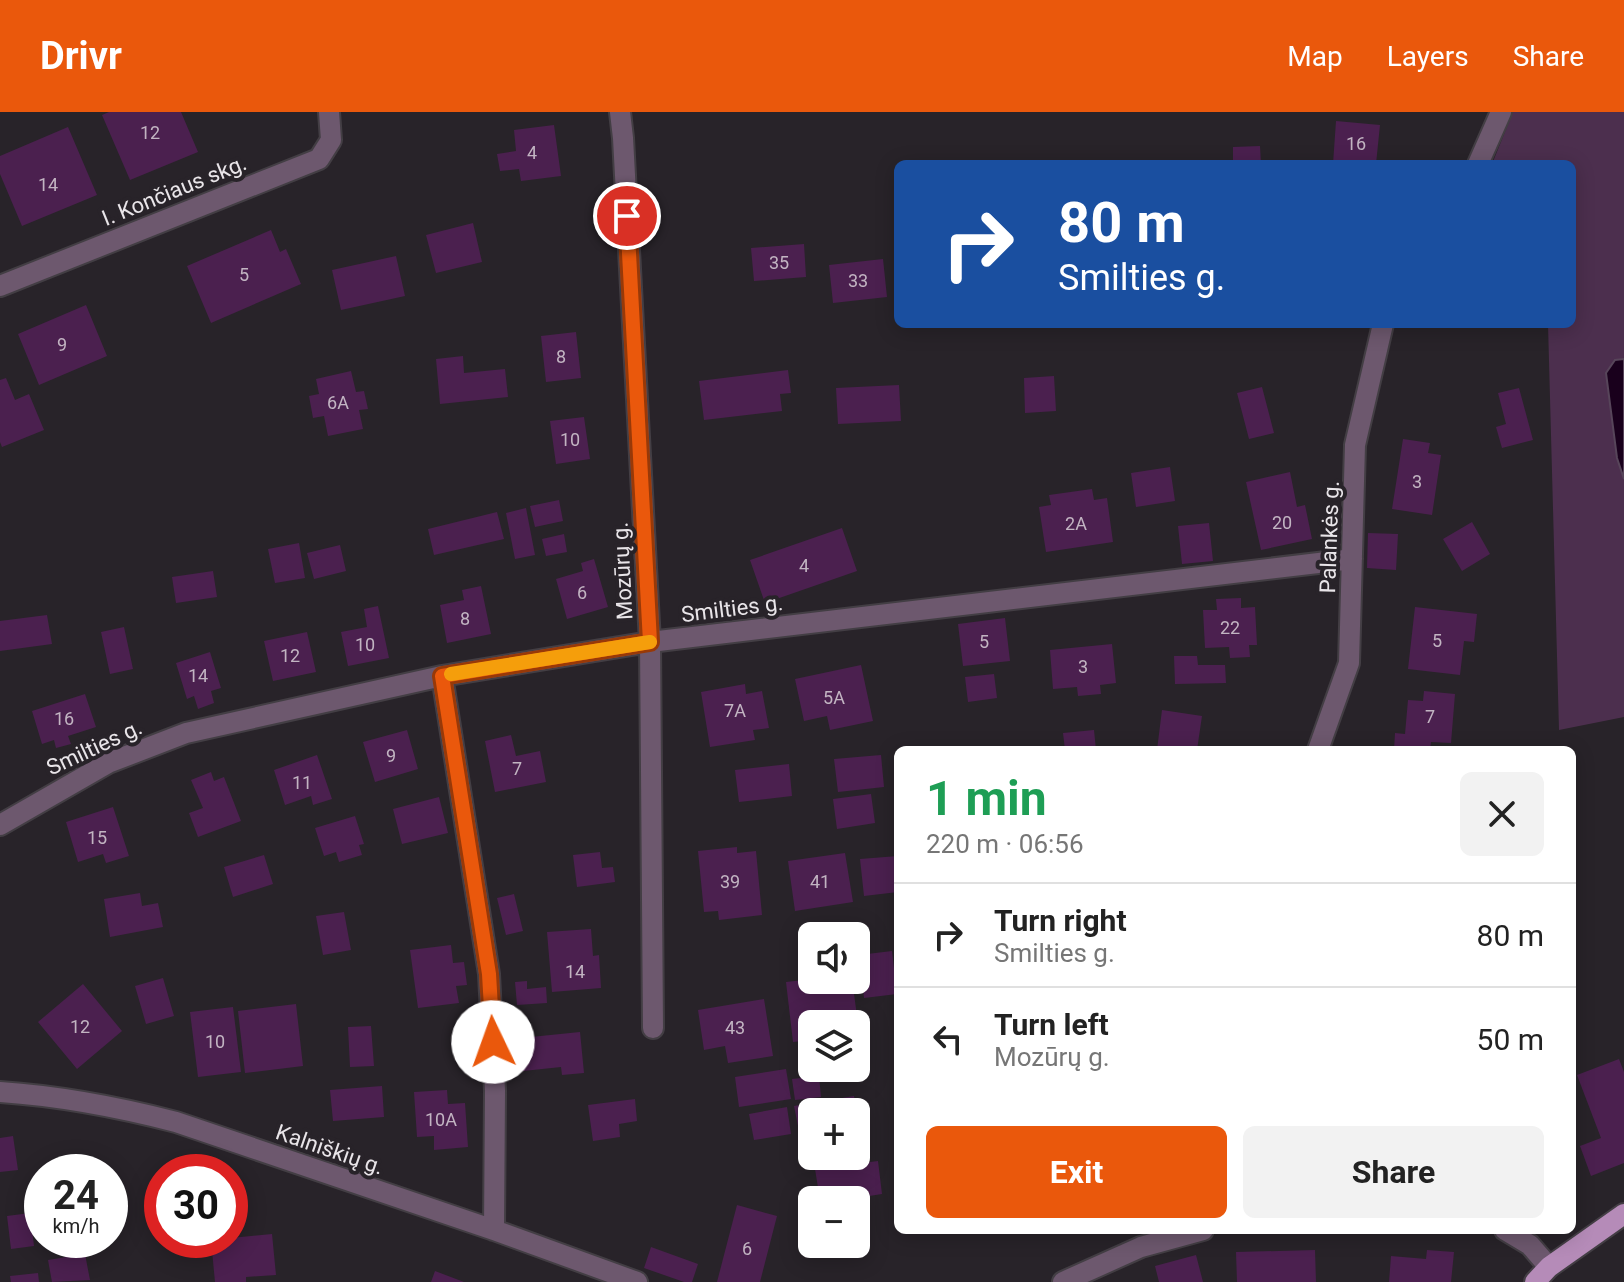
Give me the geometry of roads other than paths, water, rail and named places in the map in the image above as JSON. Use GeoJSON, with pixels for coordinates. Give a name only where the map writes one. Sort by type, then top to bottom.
{"type":"FeatureCollection","features":[{"type":"Feature","properties":{"kind":"main road"},"geometry":{"type":"LineString","coordinates":[[1542,1274],[1624,1214]]}},
{"type":"Feature","properties":{"kind":"street","name":"I. Končiaus skg."},"geometry":{"type":"LineString","coordinates":[[0,286],[319,159],[331,140],[329,112]]}},
{"type":"Feature","properties":{"kind":"street","name":"Mozūrų g."},"geometry":{"type":"LineString","coordinates":[[620,112],[650,642],[653,1028]]}},
{"type":"Feature","properties":{"kind":"street"},"geometry":{"type":"LineString","coordinates":[[1480,160],[1501,112]]}},
{"type":"Feature","properties":{"kind":"street","name":"Palankės g."},"geometry":{"type":"LineString","coordinates":[[1319,746],[1349,663],[1355,445],[1382,328]]}},
{"type":"Feature","properties":{"kind":"street","name":"Smilties g."},"geometry":{"type":"LineString","coordinates":[[0,825],[108,763],[186,733],[442,676],[650,642],[1352,559]]}},
{"type":"Feature","properties":{"kind":"street"},"geometry":{"type":"LineString","coordinates":[[442,676],[489,974],[495,1091],[494,1230]]}},
{"type":"Feature","properties":{"kind":"street","name":"Kalniškių g."},"geometry":{"type":"LineString","coordinates":[[0,1092],[42,1095],[176,1122],[637,1282]]}},
{"type":"Feature","properties":{"kind":"street"},"geometry":{"type":"LineString","coordinates":[[1063,1282],[1141,1247],[1188,1234]]}},
{"type":"Feature","properties":{"kind":"street"},"geometry":{"type":"LineString","coordinates":[[1512,1234],[1530,1245],[1542,1274]]}}]}
